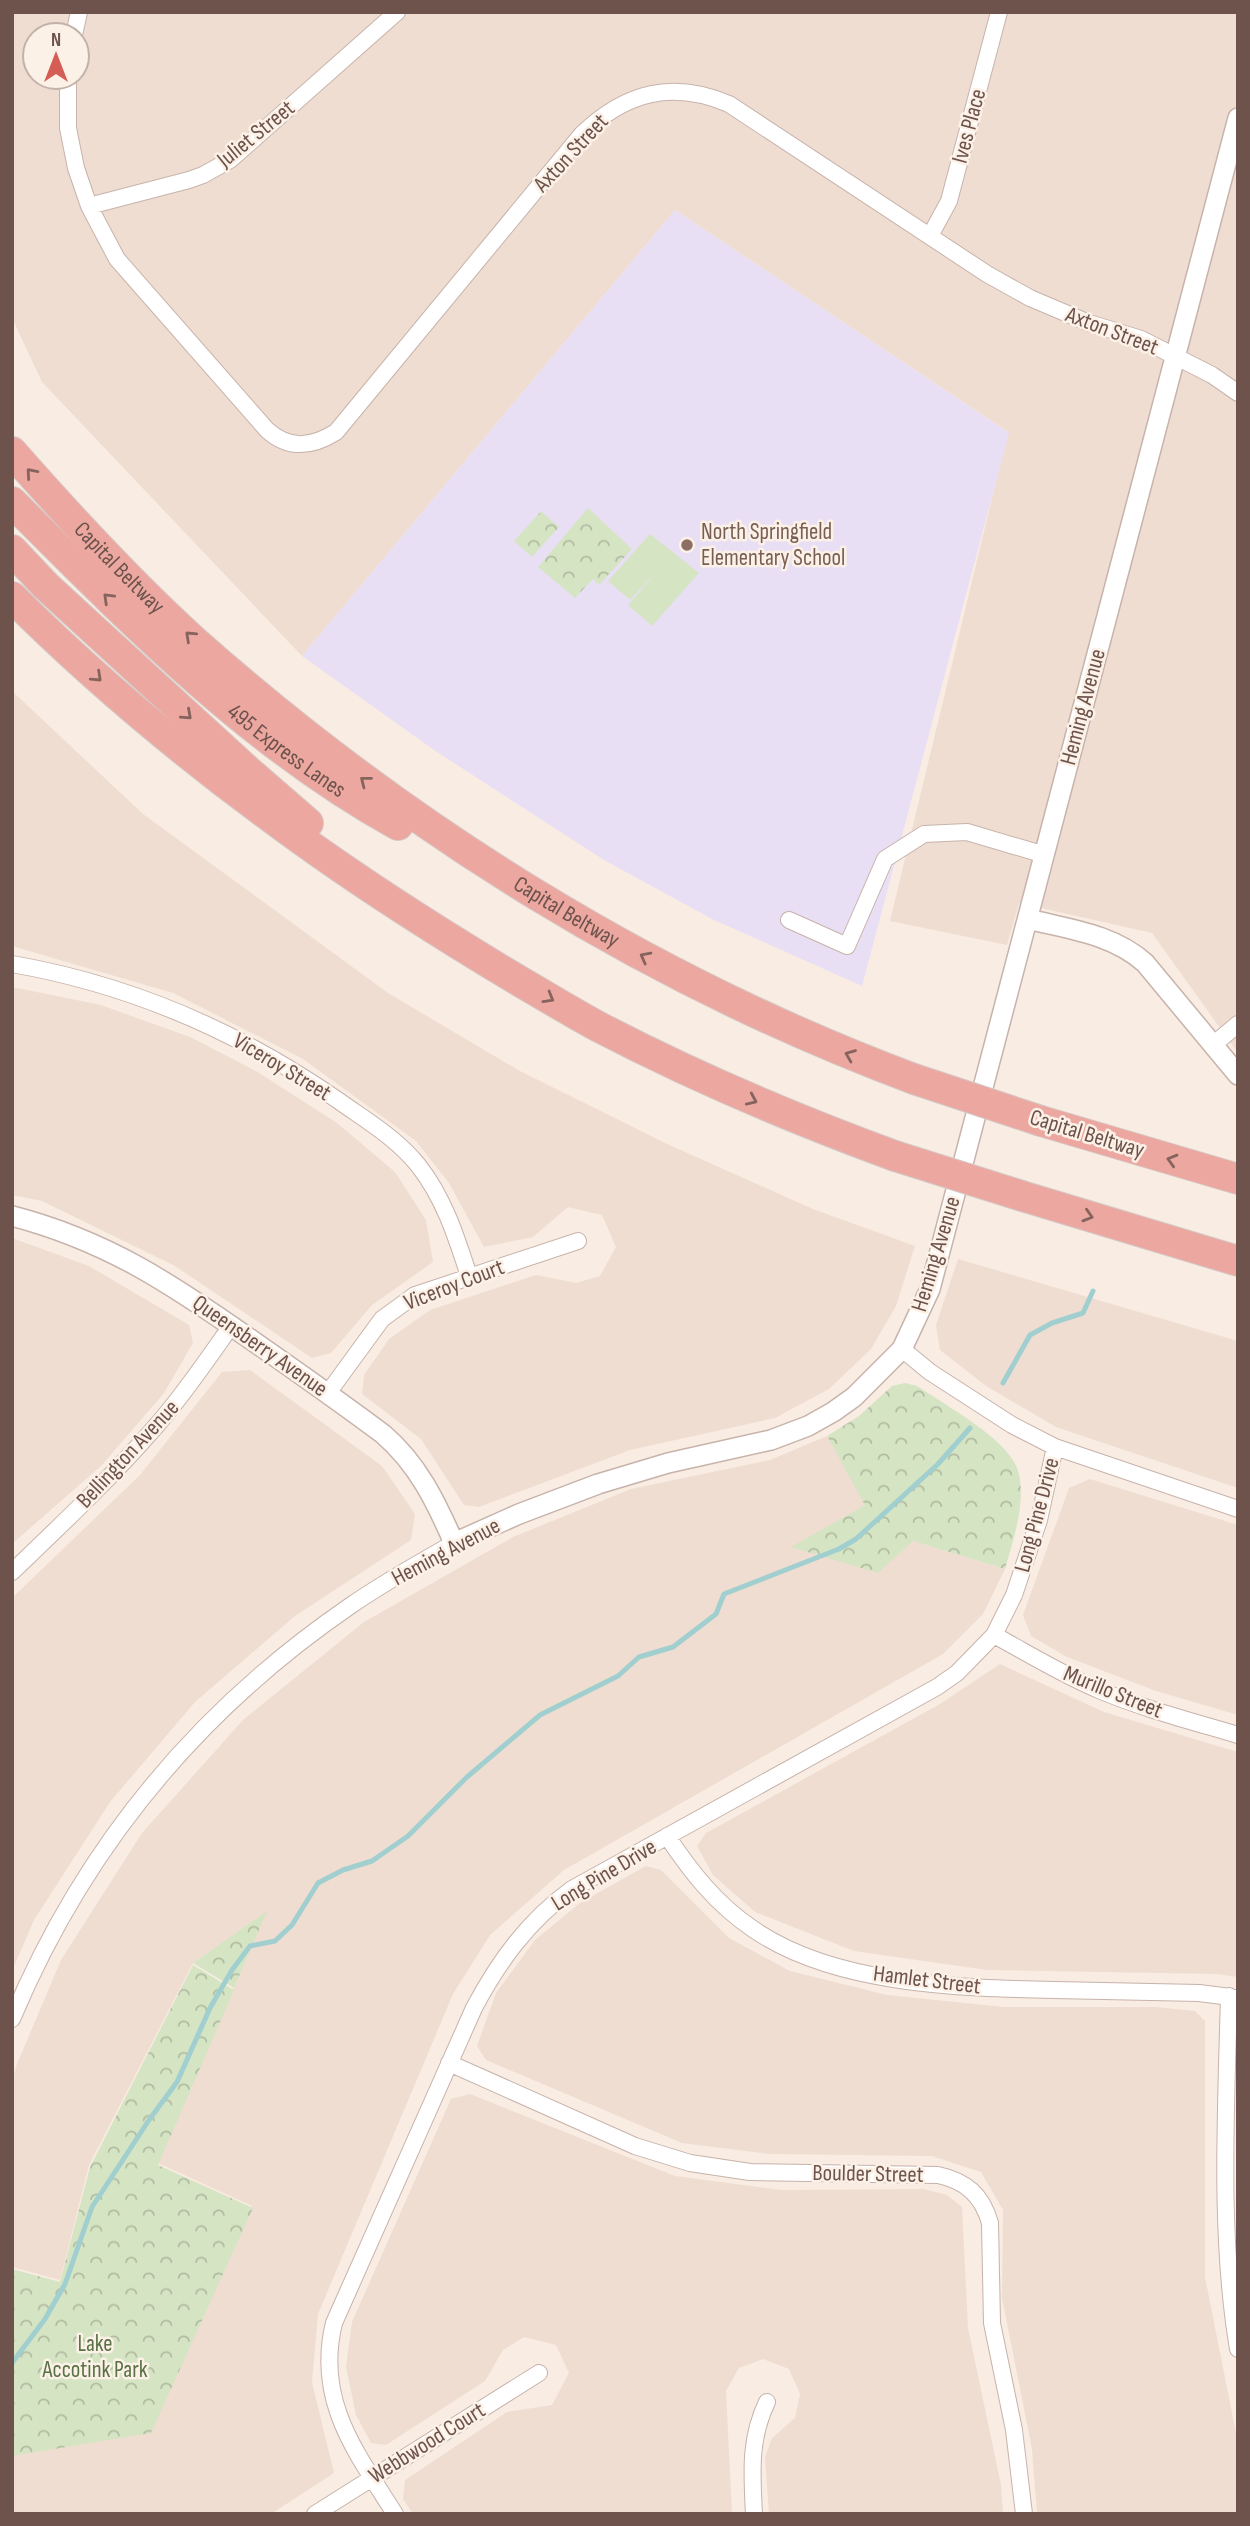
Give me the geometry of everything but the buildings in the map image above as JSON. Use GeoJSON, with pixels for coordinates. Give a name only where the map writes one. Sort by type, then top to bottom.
{"type":"FeatureCollection","features":[{"type":"Feature","properties":{"kind":"highway","name":"Capital Beltway"},"geometry":{"type":"LineString","coordinates":[[12,452],[110,559],[193,639],[284,717],[424,823],[481,861],[608,937],[772,1021],[914,1079],[1041,1121],[1238,1179]]}},
{"type":"Feature","properties":{"kind":"highway","name":"495 Express Lanes"},"geometry":{"type":"LineString","coordinates":[[12,502],[107,597],[179,663],[310,769],[391,821],[608,937]]}},
{"type":"Feature","properties":{"kind":"highway","name":"495 Express Lanes"},"geometry":{"type":"LineString","coordinates":[[12,551],[46,586],[248,771],[372,874],[490,963]]}},
{"type":"Feature","properties":{"kind":"highway"},"geometry":{"type":"LineString","coordinates":[[12,597],[110,690],[229,787],[354,877],[490,963],[597,1026],[673,1064],[827,1132],[1022,1196],[1238,1261]]}},
{"type":"Feature","properties":{"kind":"street","name":"Juliet Street"},"geometry":{"type":"LineString","coordinates":[[89,206],[203,175],[230,160],[397,12]]}},
{"type":"Feature","properties":{"kind":"street","name":"Ives Place"},"geometry":{"type":"LineString","coordinates":[[930,236],[949,201],[999,12]]}},
{"type":"Feature","properties":{"kind":"street","name":"Axton Street"},"geometry":{"type":"LineString","coordinates":[[68,91],[68,128],[76,168],[89,206],[117,259],[149,299],[267,430],[286,443],[300,445],[321,441],[336,432],[582,134],[611,110],[647,94],[680,92],[729,104],[987,274],[1030,298],[1089,323],[1142,339],[1212,375],[1238,393]]}},
{"type":"Feature","properties":{"kind":"street","name":"Heming Avenue"},"geometry":{"type":"LineString","coordinates":[[12,2019],[42,1951],[91,1865],[132,1809],[171,1762],[254,1680],[301,1641],[371,1592],[454,1543],[519,1514],[598,1483],[668,1463],[771,1440],[808,1426],[854,1397],[902,1349],[930,1289],[1238,118]]}},
{"type":"Feature","properties":{"kind":"street"},"geometry":{"type":"LineString","coordinates":[[789,920],[848,946],[885,859],[924,834],[967,832],[1045,855]]}},
{"type":"Feature","properties":{"kind":"street"},"geometry":{"type":"LineString","coordinates":[[1028,919],[1100,937],[1132,951],[1238,1074]]}},
{"type":"Feature","properties":{"kind":"street","name":"Viceroy Street"},"geometry":{"type":"LineString","coordinates":[[12,964],[87,980],[176,1010],[295,1070],[383,1132],[416,1164],[434,1188],[446,1211],[469,1276]]}},
{"type":"Feature","properties":{"kind":"street"},"geometry":{"type":"LineString","coordinates":[[1213,1045],[1238,1024]]}},
{"type":"Feature","properties":{"kind":"street","name":"Queensberry Avenue"},"geometry":{"type":"LineString","coordinates":[[12,1216],[87,1240],[132,1261],[185,1293],[328,1393],[383,1434],[407,1457],[431,1494],[454,1543]]}},
{"type":"Feature","properties":{"kind":"street","name":"Viceroy Court"},"geometry":{"type":"LineString","coordinates":[[328,1393],[373,1329],[392,1310],[415,1295],[578,1241]]}},
{"type":"Feature","properties":{"kind":"street","name":"Bellington Avenue"},"geometry":{"type":"LineString","coordinates":[[12,1572],[107,1480],[157,1425],[186,1390],[231,1326]]}},
{"type":"Feature","properties":{"kind":"street","name":"Long Pine Drive"},"geometry":{"type":"LineString","coordinates":[[902,1349],[930,1372],[1012,1425],[1055,1447],[1238,1509]]}},
{"type":"Feature","properties":{"kind":"street","name":"Long Pine Drive"},"geometry":{"type":"LineString","coordinates":[[394,2514],[348,2439],[336,2410],[329,2374],[330,2340],[334,2323],[488,1981],[531,1923],[572,1889],[937,1687],[957,1673],[995,1635],[1014,1595],[1039,1520],[1055,1447]]}},
{"type":"Feature","properties":{"kind":"street","name":"Murillo Street"},"geometry":{"type":"LineString","coordinates":[[995,1635],[1064,1674],[1097,1689],[1135,1704],[1238,1735]]}},
{"type":"Feature","properties":{"kind":"street","name":"Hamlet Street"},"geometry":{"type":"LineString","coordinates":[[667,1836],[694,1877],[736,1917],[779,1944],[828,1964],[956,1987],[1199,1993],[1233,1997]]}},
{"type":"Feature","properties":{"kind":"street"},"geometry":{"type":"LineString","coordinates":[[1233,1997],[1226,2228],[1228,2282],[1238,2349]]}},
{"type":"Feature","properties":{"kind":"street","name":"Boulder Street"},"geometry":{"type":"LineString","coordinates":[[449,2063],[635,2146],[690,2163],[750,2172],[938,2175],[966,2185],[986,2209],[990,2223],[992,2323],[1014,2430],[1024,2514]]}},
{"type":"Feature","properties":{"kind":"street","name":"Webbwood Court"},"geometry":{"type":"LineString","coordinates":[[315,2514],[539,2373]]}},
{"type":"Feature","properties":{"kind":"street"},"geometry":{"type":"LineString","coordinates":[[754,2514],[752,2449],[766,2402]]}},
{"type":"Feature","properties":{"kind":"shaded area"},"geometry":{"type":"Polygon","coordinates":[[[12,12],[1238,12],[1238,1053],[1152,933],[1019,903],[1007,945],[890,921],[1008,432],[675,210],[302,656],[42,382],[12,318],[12,12]]]}},
{"type":"Feature","properties":{"kind":"shaded area","name":"North Springfield Elementary School"},"geometry":{"type":"Polygon","coordinates":[[[675,210],[1009,433],[862,986],[712,919],[604,860],[434,750],[302,656],[675,210]]]}},
{"type":"Feature","properties":{"kind":"shaded area"},"geometry":{"type":"Polygon","coordinates":[[[12,691],[143,814],[388,993],[518,1070],[665,1143],[813,1209],[915,1246],[896,1306],[871,1349],[829,1389],[775,1418],[630,1450],[479,1507],[464,1505],[421,1439],[362,1394],[364,1375],[389,1339],[430,1310],[536,1275],[576,1283],[600,1276],[616,1247],[602,1215],[568,1207],[533,1237],[484,1247],[449,1183],[416,1141],[303,1059],[173,993],[12,946],[12,691]]]}},
{"type":"Feature","properties":{"kind":"shaded area"},"geometry":{"type":"Polygon","coordinates":[[[12,987],[101,1005],[190,1037],[256,1071],[337,1123],[395,1172],[426,1220],[433,1262],[372,1305],[331,1353],[312,1358],[175,1266],[42,1201],[12,1195],[12,987]]]}},
{"type":"Feature","properties":{"kind":"shaded area"},"geometry":{"type":"Polygon","coordinates":[[[12,1238],[89,1266],[189,1325],[193,1343],[164,1393],[102,1465],[12,1544],[12,1238]]]}},
{"type":"Feature","properties":{"kind":"shaded area"},"geometry":{"type":"Polygon","coordinates":[[[958,1259],[1238,1341],[1238,1488],[1056,1427],[986,1386],[940,1350],[936,1325],[958,1259]]]}},
{"type":"Feature","properties":{"kind":"shaded area"},"geometry":{"type":"Polygon","coordinates":[[[250,1370],[382,1466],[415,1514],[411,1540],[295,1616],[195,1702],[110,1802],[34,1920],[12,1971],[12,1598],[140,1475],[222,1372],[250,1370]]]}},
{"type":"Feature","properties":{"kind":"shaded area"},"geometry":{"type":"Polygon","coordinates":[[[827,1436],[866,1505],[792,1547],[913,1541],[1005,1569],[983,1614],[943,1654],[564,1870],[490,1935],[453,1994],[318,2314],[312,2382],[334,2473],[271,2514],[12,2514],[12,2453],[151,2430],[252,2206],[158,2163],[266,1912],[193,1963],[89,2165],[60,2280],[12,2267],[12,2081],[17,2064],[61,1960],[142,1833],[243,1720],[364,1622],[513,1537],[631,1489],[770,1460],[827,1436]]]}},
{"type":"Feature","properties":{"kind":"shaded area"},"geometry":{"type":"Polygon","coordinates":[[[1090,1479],[1238,1525],[1238,1715],[1156,1691],[1067,1657],[1031,1636],[1023,1615],[1069,1488],[1090,1479]]]}},
{"type":"Feature","properties":{"kind":"shaded area"},"geometry":{"type":"Polygon","coordinates":[[[1000,1664],[1104,1712],[1238,1752],[1238,1977],[1217,1974],[987,1970],[854,1951],[755,1912],[713,1875],[697,1846],[706,1833],[940,1704],[1000,1664]]]}},
{"type":"Feature","properties":{"kind":"shaded area"},"geometry":{"type":"Polygon","coordinates":[[[646,1866],[661,1870],[729,1938],[790,1971],[887,1995],[1004,2007],[1156,2007],[1195,2011],[1205,2021],[1205,2277],[1238,2443],[1238,2514],[1037,2514],[1032,2449],[1002,2298],[1003,2210],[981,2172],[932,2156],[769,2154],[682,2143],[486,2060],[477,2046],[496,1993],[535,1940],[580,1903],[646,1866]]]}},
{"type":"Feature","properties":{"kind":"shaded area"},"geometry":{"type":"Polygon","coordinates":[[[470,2094],[675,2176],[781,2190],[924,2189],[947,2195],[962,2207],[968,2328],[1001,2485],[1003,2514],[769,2514],[765,2457],[772,2438],[795,2418],[800,2394],[789,2369],[763,2359],[739,2368],[726,2391],[732,2514],[413,2514],[403,2499],[405,2480],[507,2412],[552,2405],[569,2373],[556,2345],[524,2337],[503,2350],[485,2381],[386,2445],[371,2443],[356,2415],[346,2367],[352,2322],[451,2099],[470,2094]]]}},
{"type":"Feature","properties":{"kind":"green space"},"geometry":{"type":"Polygon","coordinates":[[[588,508],[632,549],[599,585],[593,579],[575,598],[538,567],[588,508]]]}},
{"type":"Feature","properties":{"kind":"green space"},"geometry":{"type":"Polygon","coordinates":[[[541,511],[559,527],[532,557],[514,541],[541,511]]]}},
{"type":"Feature","properties":{"kind":"green space"},"geometry":{"type":"Polygon","coordinates":[[[650,534],[699,573],[652,626],[628,605],[659,569],[630,600],[608,581],[650,534]]]}},
{"type":"Feature","properties":{"kind":"green space"},"geometry":{"type":"Polygon","coordinates":[[[905,1383],[917,1386],[988,1434],[1001,1445],[1017,1468],[1020,1505],[1005,1569],[913,1541],[878,1573],[791,1547],[865,1505],[827,1436],[859,1416],[892,1386],[905,1383]]]}},
{"type":"Feature","properties":{"kind":"green space"},"geometry":{"type":"Polygon","coordinates":[[[267,1911],[234,1988],[193,1963],[267,1911]]]}},
{"type":"Feature","properties":{"kind":"green space","name":"Lake Accotink Park"},"geometry":{"type":"Polygon","coordinates":[[[193,1965],[234,1990],[158,2165],[253,2208],[151,2433],[12,2456],[12,2269],[60,2282],[90,2167],[193,1965]]]}},
{"type":"Feature","properties":{"kind":"waterway"},"geometry":{"type":"LineString","coordinates":[[1003,1383],[1030,1335],[1052,1323],[1083,1313],[1093,1291]]}},
{"type":"Feature","properties":{"kind":"waterway"},"geometry":{"type":"LineString","coordinates":[[12,2363],[45,2319],[65,2284],[92,2207],[177,2082],[210,2008],[232,1970],[250,1946],[275,1941],[292,1925],[318,1883],[343,1870],[372,1861],[408,1836],[467,1777],[540,1715],[618,1676],[639,1657],[673,1647],[716,1614],[724,1594],[839,1549],[856,1539],[938,1464],[970,1428]]}},
{"type":"Feature","properties":{"kind":"place","name":"North Springfield Elementary School"},"geometry":{"type":"Point","coordinates":[687,545]}}]}
